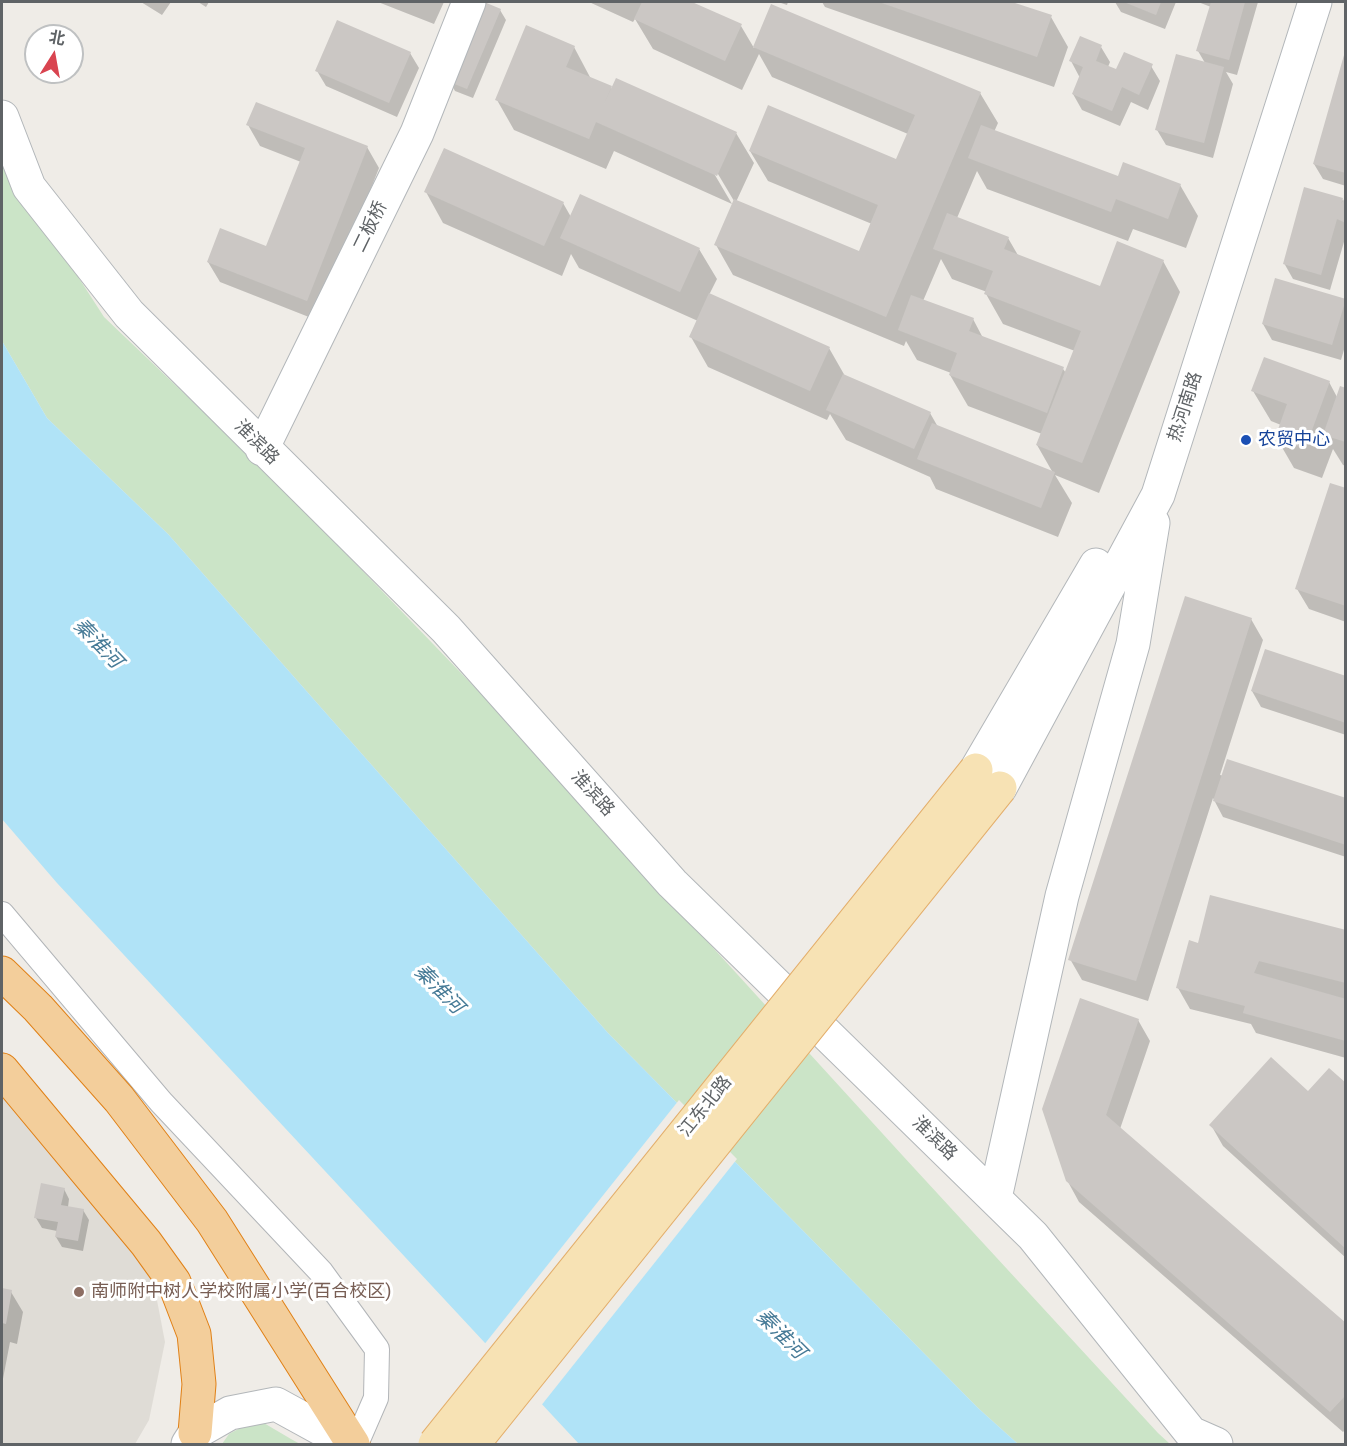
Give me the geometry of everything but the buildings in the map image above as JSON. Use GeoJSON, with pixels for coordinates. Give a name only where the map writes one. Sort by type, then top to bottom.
{"type":"FeatureCollection","features":[{"type":"Feature","properties":{"kind":"highway"},"geometry":{"type":"LineString","coordinates":[[2,974],[38,1008],[119,1099],[212,1221],[352,1444]]}},
{"type":"Feature","properties":{"kind":"highway"},"geometry":{"type":"LineString","coordinates":[[2,1070],[146,1243],[174,1282],[194,1334],[199,1384],[191,1439]]}},
{"type":"Feature","properties":{"kind":"main road","name":"二板桥"},"geometry":{"type":"LineString","coordinates":[[262,449],[417,133],[469,2]]}},
{"type":"Feature","properties":{"kind":"main road","name":"热河南路"},"geometry":{"type":"LineString","coordinates":[[988,779],[1141,488],[1292,2]]}},
{"type":"Feature","properties":{"kind":"main road","name":"热河南路"},"geometry":{"type":"LineString","coordinates":[[988,779],[1158,495],[1315,2]]}},
{"type":"Feature","properties":{"kind":"main road","name":"淮滨路"},"geometry":{"type":"LineString","coordinates":[[2,117],[29,187],[121,305],[262,449],[446,629],[672,883],[1033,1236],[1191,1433],[1216,1444]]}},
{"type":"Feature","properties":{"kind":"main road"},"geometry":{"type":"LineString","coordinates":[[995,1198],[1062,896],[1133,644],[1158,495]]}},
{"type":"Feature","properties":{"kind":"main road","name":"江东北路"},"geometry":{"type":"LineString","coordinates":[[435,1444],[988,779]]}},
{"type":"Feature","properties":{"kind":"main road","name":"江东北路"},"geometry":{"type":"LineString","coordinates":[[473,1444],[988,779]]}},
{"type":"Feature","properties":{"kind":"main road"},"geometry":{"type":"LineString","coordinates":[[191,1439],[230,1413],[276,1404],[352,1444]]}},
{"type":"Feature","properties":{"kind":"street"},"geometry":{"type":"LineString","coordinates":[[2,914],[162,1102],[321,1272],[378,1349],[376,1398],[352,1444]]}},
{"type":"Feature","properties":{"kind":"shaded area","name":"南师附中树人学校附属小学(百合校区)"},"geometry":{"type":"Polygon","coordinates":[[[2,1070],[146,1243],[165,1342],[149,1420],[135,1444],[2,1444],[2,1070]]]}},
{"type":"Feature","properties":{"kind":"green space"},"geometry":{"type":"Polygon","coordinates":[[[2,159],[104,317],[277,482],[488,701],[903,1156],[1170,1444],[1018,1444],[978,1408],[608,1033],[168,534],[47,418],[2,341],[2,159]]]}},
{"type":"Feature","properties":{"kind":"green space"},"geometry":{"type":"Polygon","coordinates":[[[257,1419],[300,1444],[222,1444],[229,1434],[257,1419]]]}},
{"type":"Feature","properties":{"kind":"water","name":"秦淮河"},"geometry":{"type":"Polygon","coordinates":[[[2,341],[47,418],[168,534],[608,1033],[978,1408],[1018,1444],[579,1444],[57,883],[2,819],[2,341]]]}},
{"type":"Feature","properties":{"kind":"pier"},"geometry":{"type":"Polygon","coordinates":[[[679,1100],[737,1159],[540,1407],[483,1346],[679,1100]]]}},
{"type":"Feature","properties":{"kind":"place","name":"农贸中心"},"geometry":{"type":"Point","coordinates":[1246,440]}},
{"type":"Feature","properties":{"kind":"place","name":"南师附中树人学校附属小学(百合校区)"},"geometry":{"type":"Point","coordinates":[79,1292]}}]}
